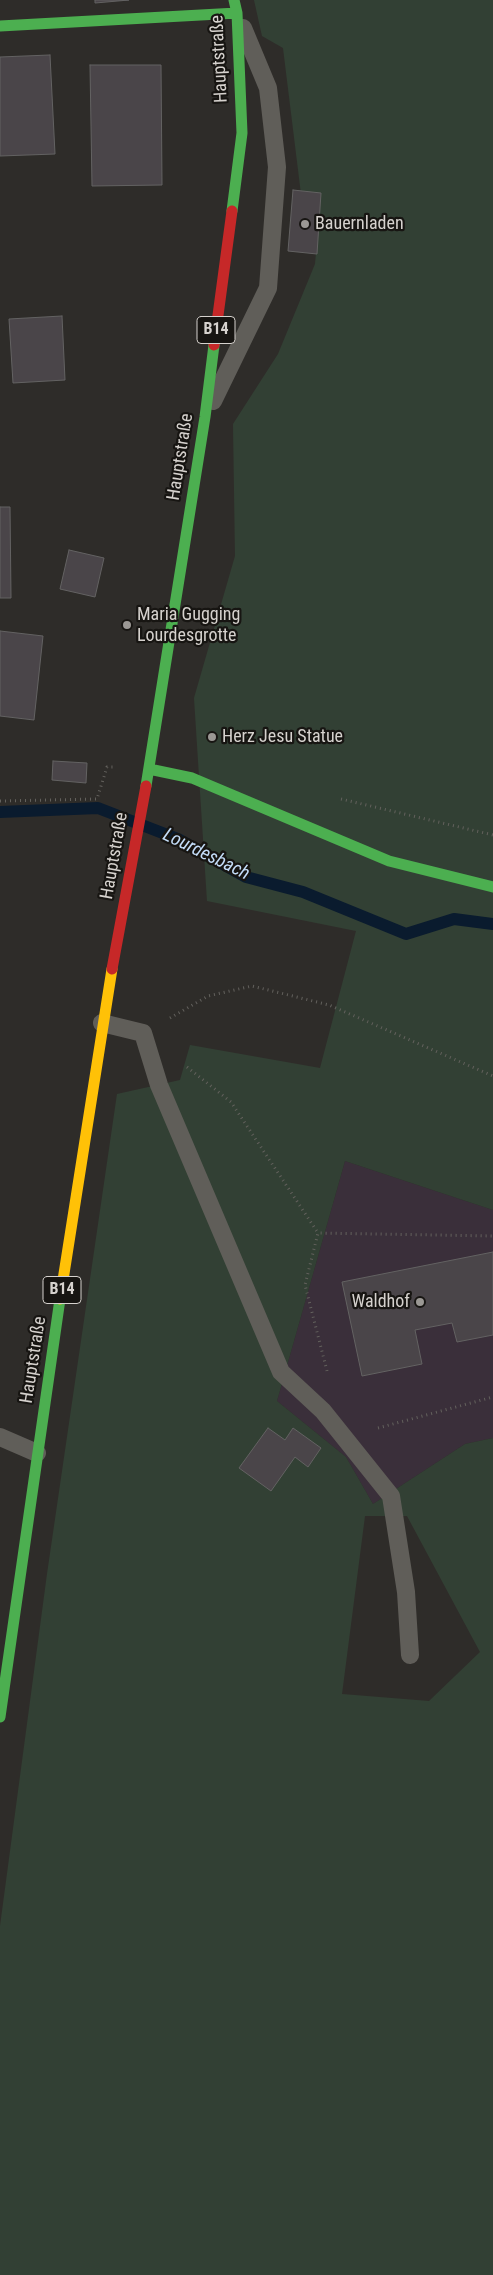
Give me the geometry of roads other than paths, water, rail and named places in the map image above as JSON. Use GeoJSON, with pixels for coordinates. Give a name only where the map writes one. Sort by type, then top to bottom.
{"type":"FeatureCollection","features":[{"type":"Feature","properties":{"kind":"main road"},"geometry":{"type":"LineString","coordinates":[[0,26],[236,6]]}},
{"type":"Feature","properties":{"kind":"main road","name":"Hauptstraße"},"geometry":{"type":"LineString","coordinates":[[0,1717],[37,1453],[102,1023],[149,769],[205,417],[242,133],[236,6]]}},
{"type":"Feature","properties":{"kind":"main road"},"geometry":{"type":"LineString","coordinates":[[149,769],[192,778],[389,861],[493,887]]}},
{"type":"Feature","properties":{"kind":"lane"},"geometry":{"type":"LineString","coordinates":[[205,417],[268,288],[277,167],[268,88],[236,6]]}},
{"type":"Feature","properties":{"kind":"lane"},"geometry":{"type":"LineString","coordinates":[[102,1023],[143,1033],[159,1084],[281,1372],[323,1411],[391,1496],[406,1592],[410,1655]]}},
{"type":"Feature","properties":{"kind":"lane"},"geometry":{"type":"LineString","coordinates":[[0,1437],[37,1453]]}},
{"type":"Feature","properties":{"kind":"waterway","name":"Lourdesbach"},"geometry":{"type":"LineString","coordinates":[[0,812],[98,808],[178,839],[246,877],[303,892],[406,934],[454,919],[493,924]]}},
{"type":"Feature","properties":{"kind":"place","name":"Bauernladen"},"geometry":{"type":"Point","coordinates":[305,224]}},
{"type":"Feature","properties":{"kind":"place","name":"Maria Gugging Lourdesgrotte"},"geometry":{"type":"Point","coordinates":[127,625]}},
{"type":"Feature","properties":{"kind":"place","name":"Herz Jesu Statue"},"geometry":{"type":"Point","coordinates":[212,737]}},
{"type":"Feature","properties":{"kind":"place","name":"Waldhof"},"geometry":{"type":"Point","coordinates":[420,1302]}}]}
